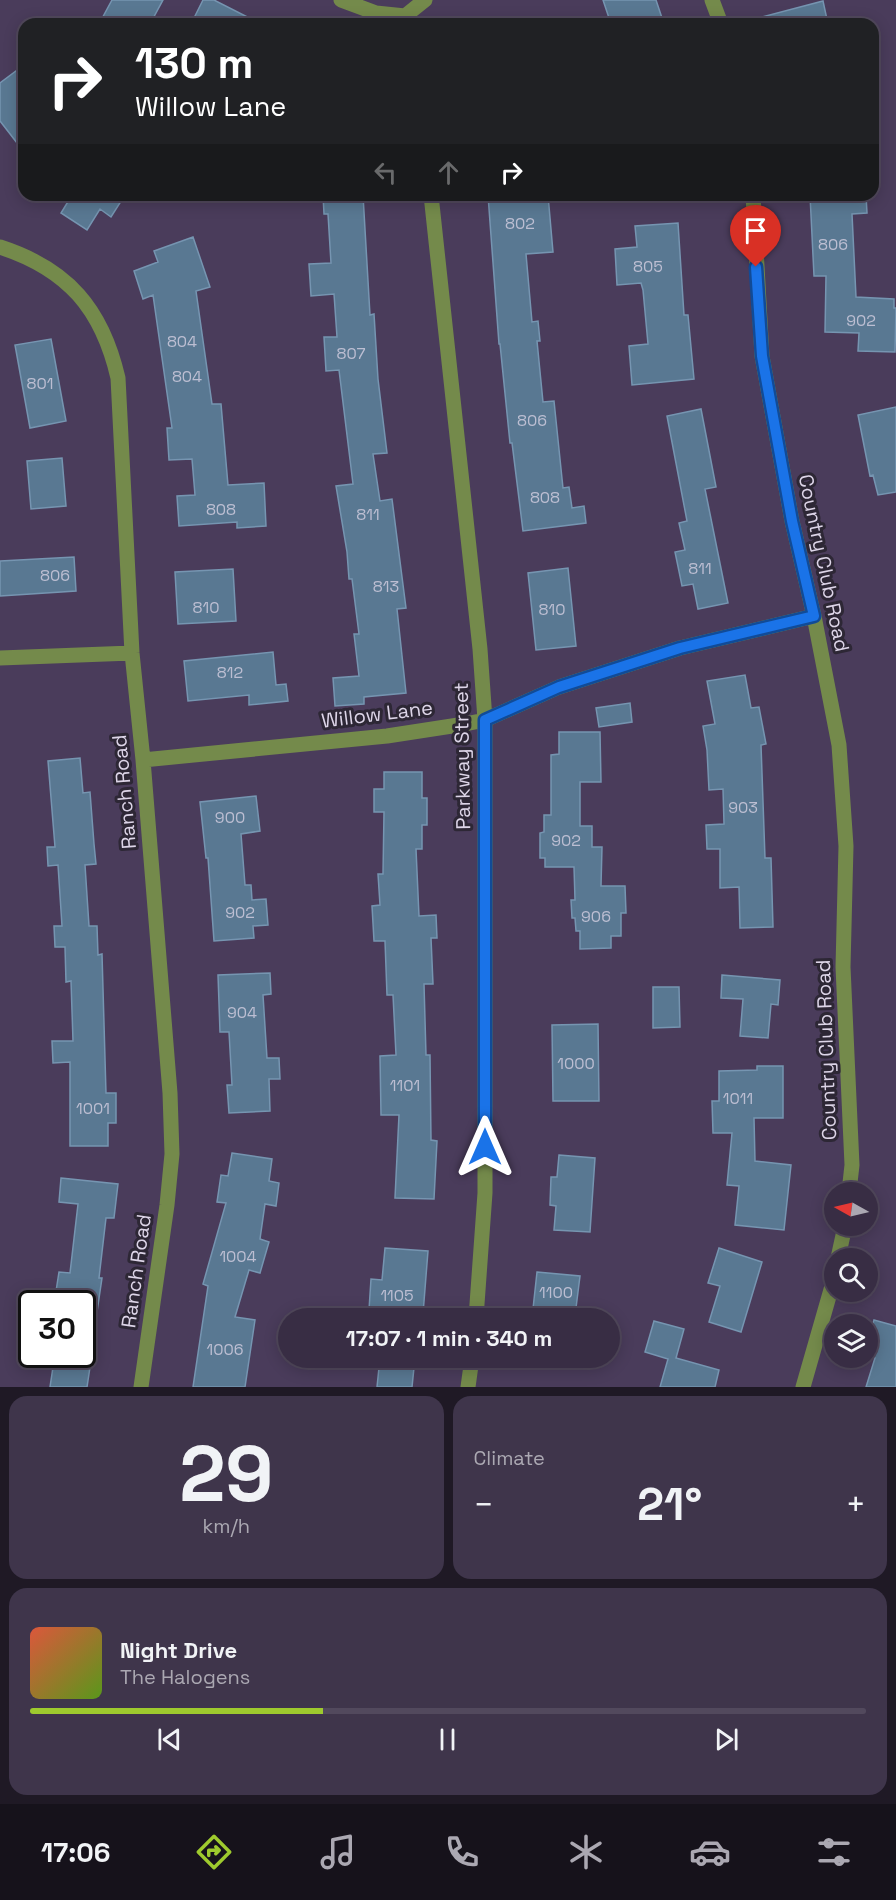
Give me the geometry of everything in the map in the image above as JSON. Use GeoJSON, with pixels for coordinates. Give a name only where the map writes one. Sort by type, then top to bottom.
{"type":"FeatureCollection","features":[{"type":"Feature","properties":{"kind":"street"},"geometry":{"type":"LineString","coordinates":[[341,0],[397,18]]}},
{"type":"Feature","properties":{"kind":"street"},"geometry":{"type":"LineString","coordinates":[[408,18],[426,0]]}},
{"type":"Feature","properties":{"kind":"street"},"geometry":{"type":"LineString","coordinates":[[712,0],[719,18]]}},
{"type":"Feature","properties":{"kind":"street","name":"Parkway Street"},"geometry":{"type":"LineString","coordinates":[[432,201],[480,649],[485,720],[485,1193],[477,1308]]}},
{"type":"Feature","properties":{"kind":"street","name":"Country Club Road"},"geometry":{"type":"LineString","coordinates":[[753,201],[762,356],[792,521],[814,616],[838,741],[846,846],[843,967],[852,1165],[850,1182]]}},
{"type":"Feature","properties":{"kind":"street","name":"Ranch Road"},"geometry":{"type":"LineString","coordinates":[[0,247],[22,254],[51,270],[70,284],[84,300],[106,335],[118,378],[132,653],[170,1093],[172,1154],[141,1387]]}},
{"type":"Feature","properties":{"kind":"street","name":"Willow Lane"},"geometry":{"type":"LineString","coordinates":[[143,760],[387,736],[485,720],[559,687],[671,651],[814,616]]}},
{"type":"Feature","properties":{"kind":"street"},"geometry":{"type":"LineString","coordinates":[[0,658],[132,653]]}},
{"type":"Feature","properties":{"kind":"street"},"geometry":{"type":"LineString","coordinates":[[803,1387],[827,1302]]}},
{"type":"Feature","properties":{"kind":"street"},"geometry":{"type":"LineString","coordinates":[[468,1387],[471,1368]]}},
{"type":"Feature","properties":{"kind":"building"},"geometry":{"type":"Polygon","coordinates":[[[112,0],[163,0],[153,18],[102,18],[112,0]]]}},
{"type":"Feature","properties":{"kind":"building"},"geometry":{"type":"Polygon","coordinates":[[[203,0],[214,0],[249,18],[194,18],[203,0]]]}},
{"type":"Feature","properties":{"kind":"building"},"geometry":{"type":"Polygon","coordinates":[[[603,0],[656,0],[662,18],[609,18],[603,0]]]}},
{"type":"Feature","properties":{"kind":"building"},"geometry":{"type":"Polygon","coordinates":[[[823,1],[827,18],[758,18],[823,1]]]}},
{"type":"Feature","properties":{"kind":"building"},"geometry":{"type":"Polygon","coordinates":[[[18,70],[18,144],[0,121],[0,83],[18,70]]]}},
{"type":"Feature","properties":{"kind":"building"},"geometry":{"type":"Polygon","coordinates":[[[68,201],[121,201],[111,217],[100,209],[87,230],[61,213],[68,201]]]}},
{"type":"Feature","properties":{"kind":"building"},"geometry":{"type":"Polygon","coordinates":[[[323,201],[363,201],[370,315],[374,314],[378,379],[387,453],[373,454],[380,501],[392,499],[406,608],[397,609],[406,693],[364,697],[364,704],[335,706],[333,678],[359,676],[354,634],[359,634],[336,486],[353,484],[339,370],[326,371],[324,337],[337,337],[334,294],[311,296],[309,264],[331,263],[328,214],[324,214],[323,201]]]}},
{"type":"Feature","properties":{"kind":"building"},"geometry":{"type":"Polygon","coordinates":[[[488,201],[549,201],[553,252],[526,254],[532,322],[538,321],[540,341],[537,341],[543,402],[554,401],[563,488],[569,487],[572,508],[584,506],[586,523],[523,531],[499,344],[488,201]]]}},
{"type":"Feature","properties":{"kind":"building"},"geometry":{"type":"Polygon","coordinates":[[[810,201],[866,201],[867,213],[852,214],[856,297],[894,299],[894,308],[896,308],[895,352],[858,351],[859,333],[825,332],[826,276],[814,276],[810,201]]]}},
{"type":"Feature","properties":{"kind":"building"},"geometry":{"type":"Polygon","coordinates":[[[678,223],[684,315],[688,315],[694,379],[632,385],[629,346],[648,344],[643,290],[641,283],[617,285],[615,249],[637,247],[635,226],[678,223]]]}},
{"type":"Feature","properties":{"kind":"building"},"geometry":{"type":"Polygon","coordinates":[[[193,237],[210,287],[196,291],[212,404],[221,404],[228,485],[264,483],[266,526],[237,528],[237,522],[179,526],[177,496],[195,495],[192,459],[169,460],[167,428],[172,428],[153,295],[143,299],[134,271],[158,262],[154,251],[193,237]]]}},
{"type":"Feature","properties":{"kind":"building"},"geometry":{"type":"Polygon","coordinates":[[[51,339],[66,421],[30,428],[15,345],[51,339]]]}},
{"type":"Feature","properties":{"kind":"building"},"geometry":{"type":"Polygon","coordinates":[[[896,407],[896,492],[878,495],[873,475],[870,476],[858,415],[896,407]]]}},
{"type":"Feature","properties":{"kind":"building"},"geometry":{"type":"Polygon","coordinates":[[[701,409],[716,487],[705,489],[728,603],[698,609],[693,584],[682,586],[675,552],[685,550],[679,523],[687,521],[667,416],[701,409]]]}},
{"type":"Feature","properties":{"kind":"building"},"geometry":{"type":"Polygon","coordinates":[[[62,458],[66,506],[31,509],[27,461],[62,458]]]}},
{"type":"Feature","properties":{"kind":"building"},"geometry":{"type":"Polygon","coordinates":[[[74,557],[76,591],[0,596],[0,561],[74,557]]]}},
{"type":"Feature","properties":{"kind":"building"},"geometry":{"type":"Polygon","coordinates":[[[568,568],[576,646],[536,650],[528,573],[568,568]]]}},
{"type":"Feature","properties":{"kind":"building"},"geometry":{"type":"Polygon","coordinates":[[[233,569],[236,621],[178,624],[175,572],[233,569]]]}},
{"type":"Feature","properties":{"kind":"building"},"geometry":{"type":"Polygon","coordinates":[[[273,652],[276,685],[286,684],[288,701],[249,705],[249,695],[188,701],[184,661],[273,652]]]}},
{"type":"Feature","properties":{"kind":"building"},"geometry":{"type":"Polygon","coordinates":[[[745,675],[751,708],[759,707],[766,744],[761,745],[765,858],[771,858],[773,927],[740,928],[739,887],[720,888],[720,849],[707,849],[706,825],[724,824],[723,789],[709,790],[703,726],[715,724],[707,681],[745,675]]]}},
{"type":"Feature","properties":{"kind":"building"},"geometry":{"type":"Polygon","coordinates":[[[630,703],[632,722],[599,727],[596,708],[630,703]]]}},
{"type":"Feature","properties":{"kind":"building"},"geometry":{"type":"Polygon","coordinates":[[[559,732],[600,732],[601,782],[580,782],[580,826],[592,826],[592,847],[602,847],[601,886],[625,886],[626,913],[621,913],[621,936],[611,936],[611,948],[580,949],[580,931],[576,931],[575,918],[572,918],[571,900],[575,900],[574,867],[545,867],[545,858],[540,858],[540,833],[544,832],[544,815],[551,815],[551,755],[559,754],[559,732]]]}},
{"type":"Feature","properties":{"kind":"building"},"geometry":{"type":"Polygon","coordinates":[[[80,758],[83,793],[90,792],[96,864],[85,865],[89,926],[97,926],[98,955],[102,954],[106,1093],[116,1093],[116,1123],[108,1123],[108,1146],[70,1146],[70,1062],[53,1063],[52,1041],[73,1041],[71,981],[66,982],[65,947],[55,947],[54,926],[62,926],[58,865],[48,866],[47,847],[55,847],[48,761],[80,758]]]}},
{"type":"Feature","properties":{"kind":"building"},"geometry":{"type":"Polygon","coordinates":[[[384,772],[422,772],[422,798],[427,798],[427,825],[422,825],[422,849],[416,849],[419,916],[436,915],[437,938],[431,938],[433,984],[424,984],[426,1055],[430,1055],[431,1140],[437,1141],[434,1199],[395,1198],[399,1115],[381,1115],[380,1056],[396,1055],[393,995],[387,995],[385,941],[374,941],[372,906],[380,905],[378,874],[383,874],[384,812],[374,812],[374,789],[384,789],[384,772]]]}},
{"type":"Feature","properties":{"kind":"building"},"geometry":{"type":"Polygon","coordinates":[[[256,796],[260,831],[241,834],[245,885],[251,885],[252,900],[266,899],[268,925],[253,926],[254,938],[214,941],[208,858],[206,858],[200,802],[256,796]]]}},
{"type":"Feature","properties":{"kind":"building"},"geometry":{"type":"Polygon","coordinates":[[[270,973],[271,994],[263,995],[267,1058],[279,1058],[280,1079],[269,1079],[270,1111],[229,1113],[227,1085],[232,1085],[229,1032],[220,1032],[218,975],[270,973]]]}},
{"type":"Feature","properties":{"kind":"building"},"geometry":{"type":"Polygon","coordinates":[[[722,975],[780,980],[778,1005],[771,1004],[768,1038],[740,1036],[743,999],[721,998],[722,975]]]}},
{"type":"Feature","properties":{"kind":"building"},"geometry":{"type":"Polygon","coordinates":[[[653,987],[679,987],[680,1027],[653,1028],[653,987]]]}},
{"type":"Feature","properties":{"kind":"building"},"geometry":{"type":"Polygon","coordinates":[[[598,1024],[599,1101],[553,1101],[552,1025],[598,1024]]]}},
{"type":"Feature","properties":{"kind":"building"},"geometry":{"type":"Polygon","coordinates":[[[757,1066],[783,1066],[783,1118],[754,1118],[755,1161],[791,1165],[784,1230],[735,1225],[739,1186],[727,1185],[732,1133],[713,1133],[712,1101],[719,1101],[719,1071],[757,1070],[757,1066]]]}},
{"type":"Feature","properties":{"kind":"building"},"geometry":{"type":"Polygon","coordinates":[[[232,1153],[272,1159],[269,1181],[279,1183],[276,1206],[265,1204],[260,1239],[269,1242],[260,1273],[249,1270],[235,1317],[255,1320],[245,1387],[193,1387],[208,1286],[203,1284],[226,1203],[217,1202],[221,1175],[228,1176],[232,1153]]]}},
{"type":"Feature","properties":{"kind":"building"},"geometry":{"type":"Polygon","coordinates":[[[559,1155],[595,1158],[590,1232],[554,1230],[556,1206],[550,1205],[551,1177],[557,1177],[559,1155]]]}},
{"type":"Feature","properties":{"kind":"building"},"geometry":{"type":"Polygon","coordinates":[[[61,1178],[118,1184],[114,1218],[106,1218],[99,1278],[102,1278],[96,1319],[96,1290],[56,1290],[59,1272],[70,1273],[78,1204],[59,1202],[61,1178]]]}},
{"type":"Feature","properties":{"kind":"building"},"geometry":{"type":"Polygon","coordinates":[[[385,1248],[428,1251],[423,1308],[369,1308],[371,1279],[382,1280],[385,1248]]]}},
{"type":"Feature","properties":{"kind":"building"},"geometry":{"type":"Polygon","coordinates":[[[719,1248],[762,1262],[741,1332],[709,1322],[720,1286],[708,1283],[719,1248]]]}},
{"type":"Feature","properties":{"kind":"building"},"geometry":{"type":"Polygon","coordinates":[[[537,1272],[580,1276],[576,1308],[533,1308],[537,1272]]]}},
{"type":"Feature","properties":{"kind":"building"},"geometry":{"type":"Polygon","coordinates":[[[654,1321],[684,1329],[676,1358],[719,1370],[715,1387],[660,1387],[668,1359],[645,1352],[654,1321]]]}},
{"type":"Feature","properties":{"kind":"building"},"geometry":{"type":"Polygon","coordinates":[[[878,1321],[896,1326],[896,1387],[866,1387],[872,1368],[878,1368],[878,1321]]]}},
{"type":"Feature","properties":{"kind":"building"},"geometry":{"type":"Polygon","coordinates":[[[53,1368],[90,1368],[87,1387],[50,1387],[53,1368]]]}},
{"type":"Feature","properties":{"kind":"building"},"geometry":{"type":"Polygon","coordinates":[[[379,1368],[414,1368],[412,1387],[377,1387],[379,1368]]]}},
{"type":"Feature","properties":{"kind":"route"},"geometry":{"type":"LineString","coordinates":[[485,1147],[485,720],[559,687],[680,648],[814,616],[792,521],[762,356],[756,267]]}}]}
